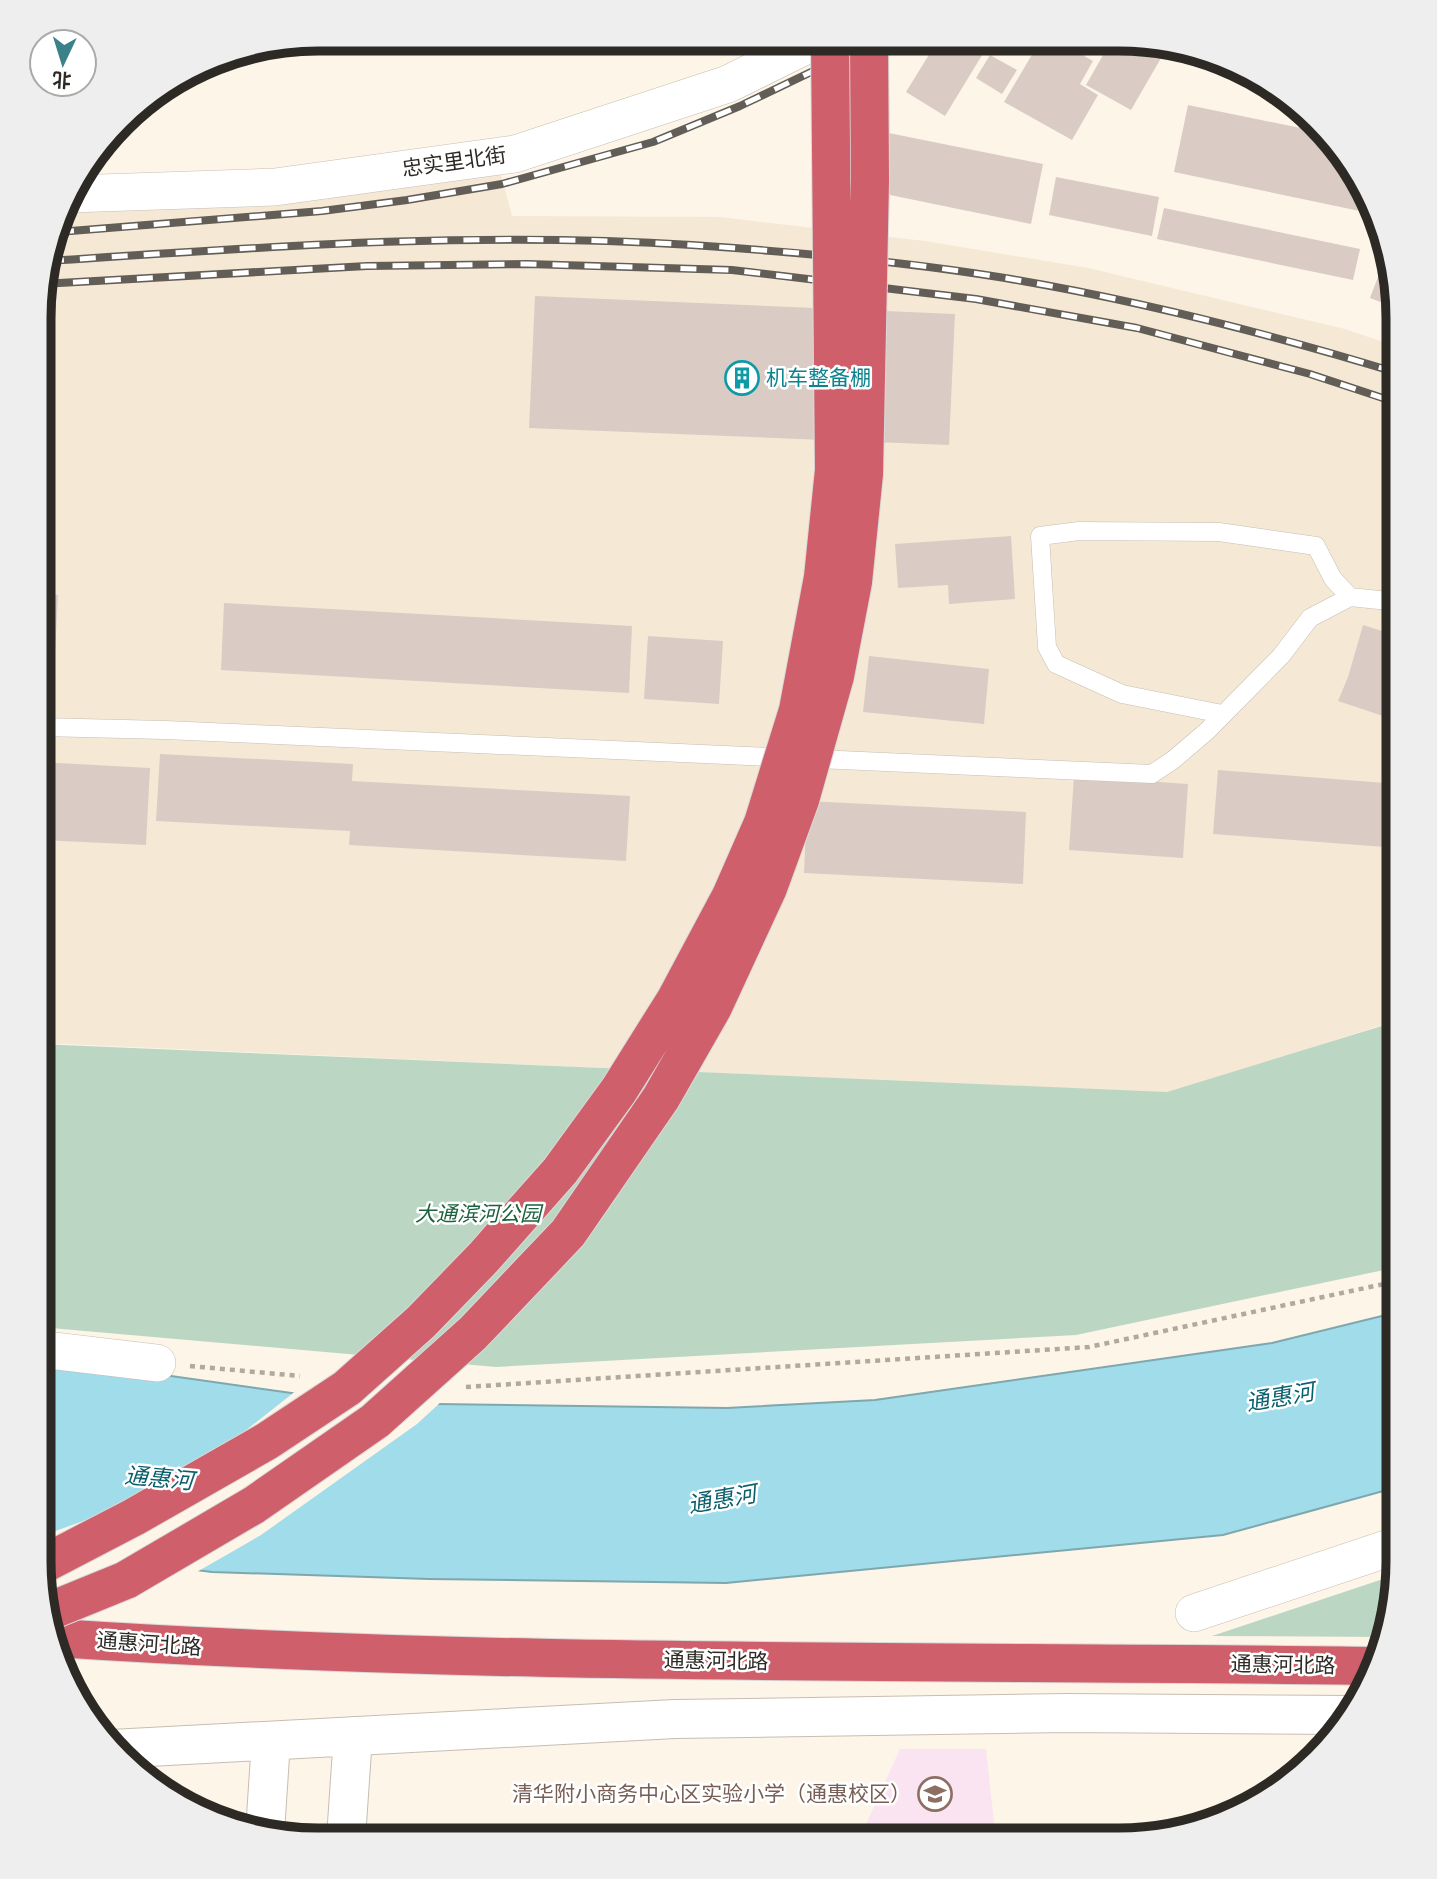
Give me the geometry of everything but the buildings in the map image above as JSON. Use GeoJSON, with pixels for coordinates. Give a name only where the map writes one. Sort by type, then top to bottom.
{"type":"FeatureCollection","features":[{"type":"Feature","properties":{"kind":"highway"},"geometry":{"type":"LineString","coordinates":[[51,1560],[134,1517],[267,1441],[347,1388],[421,1322],[483,1258],[560,1171],[619,1090],[662,1021],[731,896],[763,823],[798,710],[823,577],[834,470],[830,51]]}},
{"type":"Feature","properties":{"kind":"highway"},"geometry":{"type":"LineString","coordinates":[[55,1609],[126,1580],[254,1505],[375,1420],[473,1333],[568,1233],[661,1098],[713,1007],[768,888],[800,800],[835,676],[853,582],[864,474],[870,180],[869,51]]}},
{"type":"Feature","properties":{"kind":"highway","name":"通惠河北路"},"geometry":{"type":"LineString","coordinates":[[62,1638],[211,1648],[820,1663],[1365,1666]]}},
{"type":"Feature","properties":{"kind":"street","name":"忠实里北街"},"geometry":{"type":"LineString","coordinates":[[82,194],[275,187],[514,154],[727,84],[794,51]]}},
{"type":"Feature","properties":{"kind":"street"},"geometry":{"type":"LineString","coordinates":[[51,1350],[157,1363]]}},
{"type":"Feature","properties":{"kind":"street"},"geometry":{"type":"LineString","coordinates":[[1194,1613],[1386,1549]]}},
{"type":"Feature","properties":{"kind":"street"},"geometry":{"type":"LineString","coordinates":[[127,1748],[675,1719],[1066,1713],[1338,1715]]}},
{"type":"Feature","properties":{"kind":"street"},"geometry":{"type":"LineString","coordinates":[[347,1828],[354,1736]]}},
{"type":"Feature","properties":{"kind":"street"},"geometry":{"type":"LineString","coordinates":[[266,1823],[271,1741]]}},
{"type":"Feature","properties":{"kind":"lane"},"geometry":{"type":"LineString","coordinates":[[1223,714],[1122,694],[1056,664],[1047,648],[1040,536],[1079,531],[1219,532],[1316,546],[1333,579],[1350,597]]}},
{"type":"Feature","properties":{"kind":"lane"},"geometry":{"type":"LineString","coordinates":[[51,727],[165,730],[1152,774],[1173,760],[1223,714],[1281,656],[1310,618],[1350,597],[1386,601]]}},
{"type":"Feature","properties":{"kind":"path"},"geometry":{"type":"LineString","coordinates":[[463,1387],[1089,1347],[1386,1284]]}},
{"type":"Feature","properties":{"kind":"path"},"geometry":{"type":"LineString","coordinates":[[157,1363],[310,1377]]}},
{"type":"Feature","properties":{"kind":"shaded area"},"geometry":{"type":"Polygon","coordinates":[[[500,170],[512,216],[720,217],[925,241],[1088,268],[1345,329],[1386,343],[1386,1024],[1169,1093],[51,1043],[51,300],[60,249],[73,211],[293,198],[500,170]]]}},
{"type":"Feature","properties":{"kind":"shaded area","name":"清华附小商务中心区实验小学（通惠校区）"},"geometry":{"type":"Polygon","coordinates":[[[900,1749],[986,1749],[995,1828],[864,1828],[900,1749]]]}},
{"type":"Feature","properties":{"kind":"green space","name":"大通滨河公园"},"geometry":{"type":"Polygon","coordinates":[[[1386,1025],[1386,1270],[1076,1335],[496,1367],[51,1328],[51,1045],[1167,1092],[1386,1025]]]}},
{"type":"Feature","properties":{"kind":"green space"},"geometry":{"type":"Polygon","coordinates":[[[1386,1578],[1375,1637],[1212,1636],[1386,1578]]]}},
{"type":"Feature","properties":{"kind":"water","name":"通惠河"},"geometry":{"type":"Polygon","coordinates":[[[1386,1315],[1386,1490],[1223,1535],[726,1583],[429,1579],[212,1572],[51,1552],[51,1360],[363,1403],[727,1408],[875,1400],[1272,1343],[1386,1315]]]}},
{"type":"Feature","properties":{"kind":"pier"},"geometry":{"type":"Polygon","coordinates":[[[297,1390],[363,1400],[442,1401],[417,1424],[261,1535],[195,1573],[51,1555],[51,1533],[108,1512],[198,1468],[297,1390]]]}},
{"type":"Feature","properties":{"kind":"railway"},"geometry":{"type":"LineString","coordinates":[[65,231],[322,211],[502,184],[653,142],[740,106],[855,51]]}},
{"type":"Feature","properties":{"kind":"railway"},"geometry":{"type":"LineString","coordinates":[[57,260],[289,246],[450,240],[612,241],[770,251],[927,267],[1055,287],[1203,319],[1386,370]]}},
{"type":"Feature","properties":{"kind":"railway"},"geometry":{"type":"LineString","coordinates":[[53,283],[367,266],[527,264],[732,270],[976,299],[1137,328],[1310,374],[1386,399]]}},
{"type":"Feature","properties":{"kind":"place","name":"机车整备棚"},"geometry":{"type":"Point","coordinates":[742,378]}},
{"type":"Feature","properties":{"kind":"place","name":"清华附小商务中心区实验小学（通惠校区）"},"geometry":{"type":"Point","coordinates":[935,1794]}}]}
